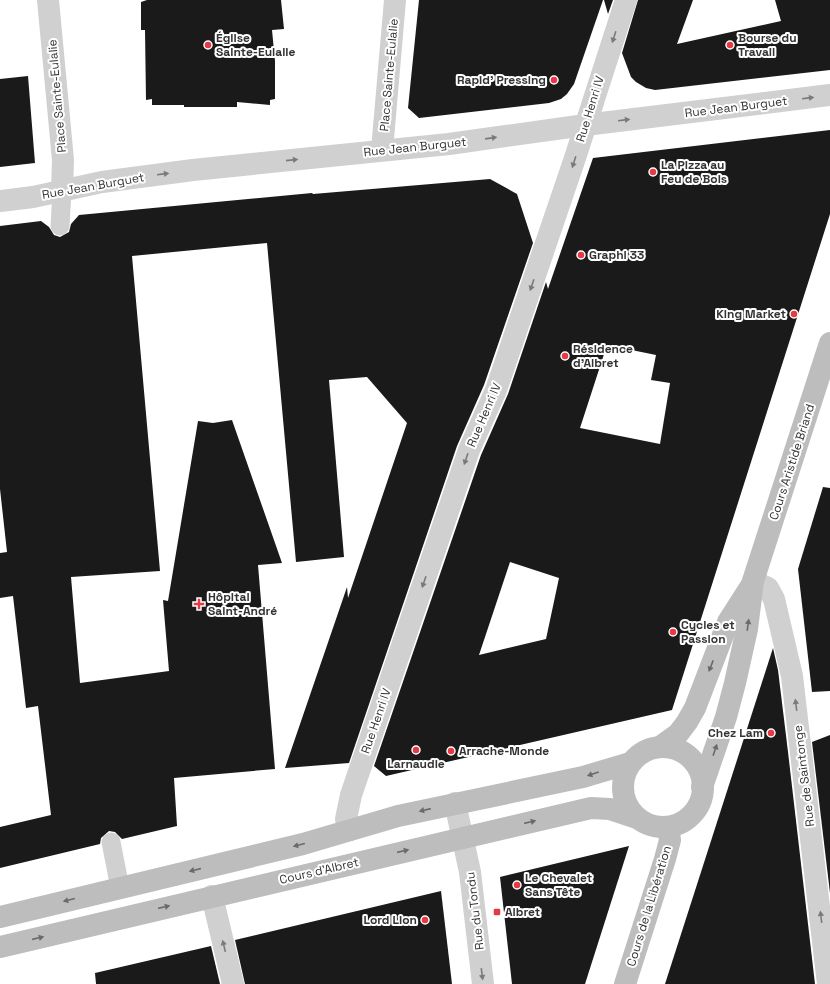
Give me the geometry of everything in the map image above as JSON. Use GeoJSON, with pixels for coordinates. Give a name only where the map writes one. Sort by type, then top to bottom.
{"type":"FeatureCollection","features":[{"type":"Feature","properties":{"kind":"main road","name":"Cours Aristide Briand"},"geometry":{"type":"LineString","coordinates":[[702,787],[726,717],[735,683],[748,630],[754,582],[830,343]]}},
{"type":"Feature","properties":{"kind":"main road","name":"Cours Aristide Briand"},"geometry":{"type":"LineString","coordinates":[[660,747],[678,734],[695,708],[728,622],[754,582]]}},
{"type":"Feature","properties":{"kind":"main road"},"geometry":{"type":"LineString","coordinates":[[0,917],[302,844],[455,803],[583,777],[630,763],[643,752],[660,747],[672,747],[682,752],[695,763],[700,772],[702,787],[700,802],[695,810],[679,824],[668,827],[651,825],[637,818],[627,805],[622,790],[624,776],[630,763]]}},
{"type":"Feature","properties":{"kind":"main road","name":"Cours d'Albret"},"geometry":{"type":"LineString","coordinates":[[0,947],[591,808],[610,809],[637,818]]}},
{"type":"Feature","properties":{"kind":"main road","name":"Cours de la Libération"},"geometry":{"type":"LineString","coordinates":[[625,984],[665,859],[670,840],[668,827]]}},
{"type":"Feature","properties":{"kind":"street","name":"Place Sainte-Eulalie"},"geometry":{"type":"LineString","coordinates":[[48,0],[63,160],[62,192]]}},
{"type":"Feature","properties":{"kind":"street","name":"Place Sainte-Eulalie"},"geometry":{"type":"LineString","coordinates":[[382,150],[395,0]]}},
{"type":"Feature","properties":{"kind":"street","name":"Rue Henri IV"},"geometry":{"type":"LineString","coordinates":[[350,830],[346,819],[351,795],[469,450],[496,390],[626,0]]}},
{"type":"Feature","properties":{"kind":"street","name":"Rue Jean Burguet"},"geometry":{"type":"LineString","coordinates":[[0,201],[62,192],[117,180],[382,150],[449,144],[585,125],[830,96]]}},
{"type":"Feature","properties":{"kind":"street","name":"Rue de Saintonge"},"geometry":{"type":"LineString","coordinates":[[754,582],[768,588],[774,599],[792,676],[828,984]]}},
{"type":"Feature","properties":{"kind":"street","name":"Rue du Tondu"},"geometry":{"type":"LineString","coordinates":[[455,803],[470,872],[484,984]]}},
{"type":"Feature","properties":{"kind":"street"},"geometry":{"type":"LineString","coordinates":[[212,896],[233,984]]}},
{"type":"Feature","properties":{"kind":"lane"},"geometry":{"type":"LineString","coordinates":[[60,226],[62,192]]}},
{"type":"Feature","properties":{"kind":"lane"},"geometry":{"type":"LineString","coordinates":[[111,842],[120,888]]}},
{"type":"Feature","properties":{"kind":"building","name":"Église Sainte-Eulalie"},"geometry":{"type":"Polygon","coordinates":[[[147,0],[281,0],[284,29],[272,30],[275,61],[275,99],[270,100],[270,105],[237,102],[237,107],[184,107],[184,105],[152,105],[152,99],[146,100],[145,30],[141,30],[141,2],[147,0]]]}},
{"type":"Feature","properties":{"kind":"building"},"geometry":{"type":"Polygon","coordinates":[[[419,0],[603,0],[574,84],[567,94],[561,99],[549,103],[419,118],[408,108],[419,0]]]}},
{"type":"Feature","properties":{"kind":"building"},"geometry":{"type":"Polygon","coordinates":[[[604,0],[613,0],[608,14],[604,0]]]}},
{"type":"Feature","properties":{"kind":"building","name":"Bourse du Travail"},"geometry":{"type":"Polygon","coordinates":[[[638,0],[693,0],[677,44],[781,21],[775,0],[830,0],[830,70],[655,90],[646,88],[631,77],[622,53],[638,0]]]}},
{"type":"Feature","properties":{"kind":"building"},"geometry":{"type":"Polygon","coordinates":[[[28,76],[35,163],[0,167],[0,79],[28,76]]]}},
{"type":"Feature","properties":{"kind":"building"},"geometry":{"type":"Polygon","coordinates":[[[830,130],[830,214],[672,710],[386,776],[374,766],[481,455],[508,394],[546,282],[548,289],[593,158],[830,130]],[[607,345],[580,428],[660,444],[670,383],[651,380],[656,355],[607,345]],[[510,562],[479,655],[546,639],[559,578],[510,562]]]}},
{"type":"Feature","properties":{"kind":"building","name":"Hôpital Saint-André"},"geometry":{"type":"Polygon","coordinates":[[[490,179],[517,194],[533,243],[484,385],[457,446],[349,763],[285,768],[347,587],[348,598],[407,423],[367,377],[329,380],[344,557],[296,562],[267,243],[132,256],[160,571],[71,577],[80,683],[169,671],[163,600],[168,601],[198,421],[213,423],[232,420],[282,563],[258,565],[275,769],[174,778],[177,826],[122,839],[115,832],[109,831],[101,838],[100,844],[0,868],[0,827],[51,815],[38,706],[26,708],[13,596],[0,598],[0,553],[7,552],[0,489],[0,226],[41,221],[49,227],[54,235],[60,237],[69,232],[71,224],[79,215],[312,193],[490,179]]]}},
{"type":"Feature","properties":{"kind":"building"},"geometry":{"type":"Polygon","coordinates":[[[823,487],[830,488],[830,691],[812,692],[798,569],[823,487]]]}},
{"type":"Feature","properties":{"kind":"building"},"geometry":{"type":"Polygon","coordinates":[[[773,648],[778,670],[815,984],[665,984],[773,648]]]}},
{"type":"Feature","properties":{"kind":"building"},"geometry":{"type":"Polygon","coordinates":[[[830,735],[830,893],[812,742],[830,735]]]}},
{"type":"Feature","properties":{"kind":"building"},"geometry":{"type":"Polygon","coordinates":[[[629,846],[585,984],[512,984],[500,877],[629,846]]]}},
{"type":"Feature","properties":{"kind":"building"},"geometry":{"type":"Polygon","coordinates":[[[441,891],[452,984],[245,984],[235,940],[441,891]]]}},
{"type":"Feature","properties":{"kind":"building"},"geometry":{"type":"Polygon","coordinates":[[[211,946],[220,984],[96,984],[95,973],[211,946]]]}},
{"type":"Feature","properties":{"kind":"place","name":"Église Sainte-Eulalie"},"geometry":{"type":"Point","coordinates":[208,45]}},
{"type":"Feature","properties":{"kind":"place","name":"Bourse du Travail"},"geometry":{"type":"Point","coordinates":[730,45]}},
{"type":"Feature","properties":{"kind":"place","name":"Rapid' Pressing"},"geometry":{"type":"Point","coordinates":[554,80]}},
{"type":"Feature","properties":{"kind":"place","name":"La Pizza au Feu de Bois"},"geometry":{"type":"Point","coordinates":[653,172]}},
{"type":"Feature","properties":{"kind":"place","name":"Graphi 33"},"geometry":{"type":"Point","coordinates":[581,255]}},
{"type":"Feature","properties":{"kind":"place","name":"King Market"},"geometry":{"type":"Point","coordinates":[794,314]}},
{"type":"Feature","properties":{"kind":"place","name":"Résidence d'Albret"},"geometry":{"type":"Point","coordinates":[565,356]}},
{"type":"Feature","properties":{"kind":"place","name":"Hôpital Saint-André"},"geometry":{"type":"Point","coordinates":[199,604]}},
{"type":"Feature","properties":{"kind":"place","name":"Cycles et Passion"},"geometry":{"type":"Point","coordinates":[673,632]}},
{"type":"Feature","properties":{"kind":"place","name":"Chez Lam"},"geometry":{"type":"Point","coordinates":[771,733]}},
{"type":"Feature","properties":{"kind":"place","name":"Larnaudie"},"geometry":{"type":"Point","coordinates":[416,750]}},
{"type":"Feature","properties":{"kind":"place","name":"Arrache-Monde"},"geometry":{"type":"Point","coordinates":[451,751]}},
{"type":"Feature","properties":{"kind":"place","name":"Le Chevalet Sans Tête"},"geometry":{"type":"Point","coordinates":[517,885]}},
{"type":"Feature","properties":{"kind":"place","name":"Albret"},"geometry":{"type":"Point","coordinates":[497,912]}},
{"type":"Feature","properties":{"kind":"place","name":"Lord Lion"},"geometry":{"type":"Point","coordinates":[425,920]}}]}
